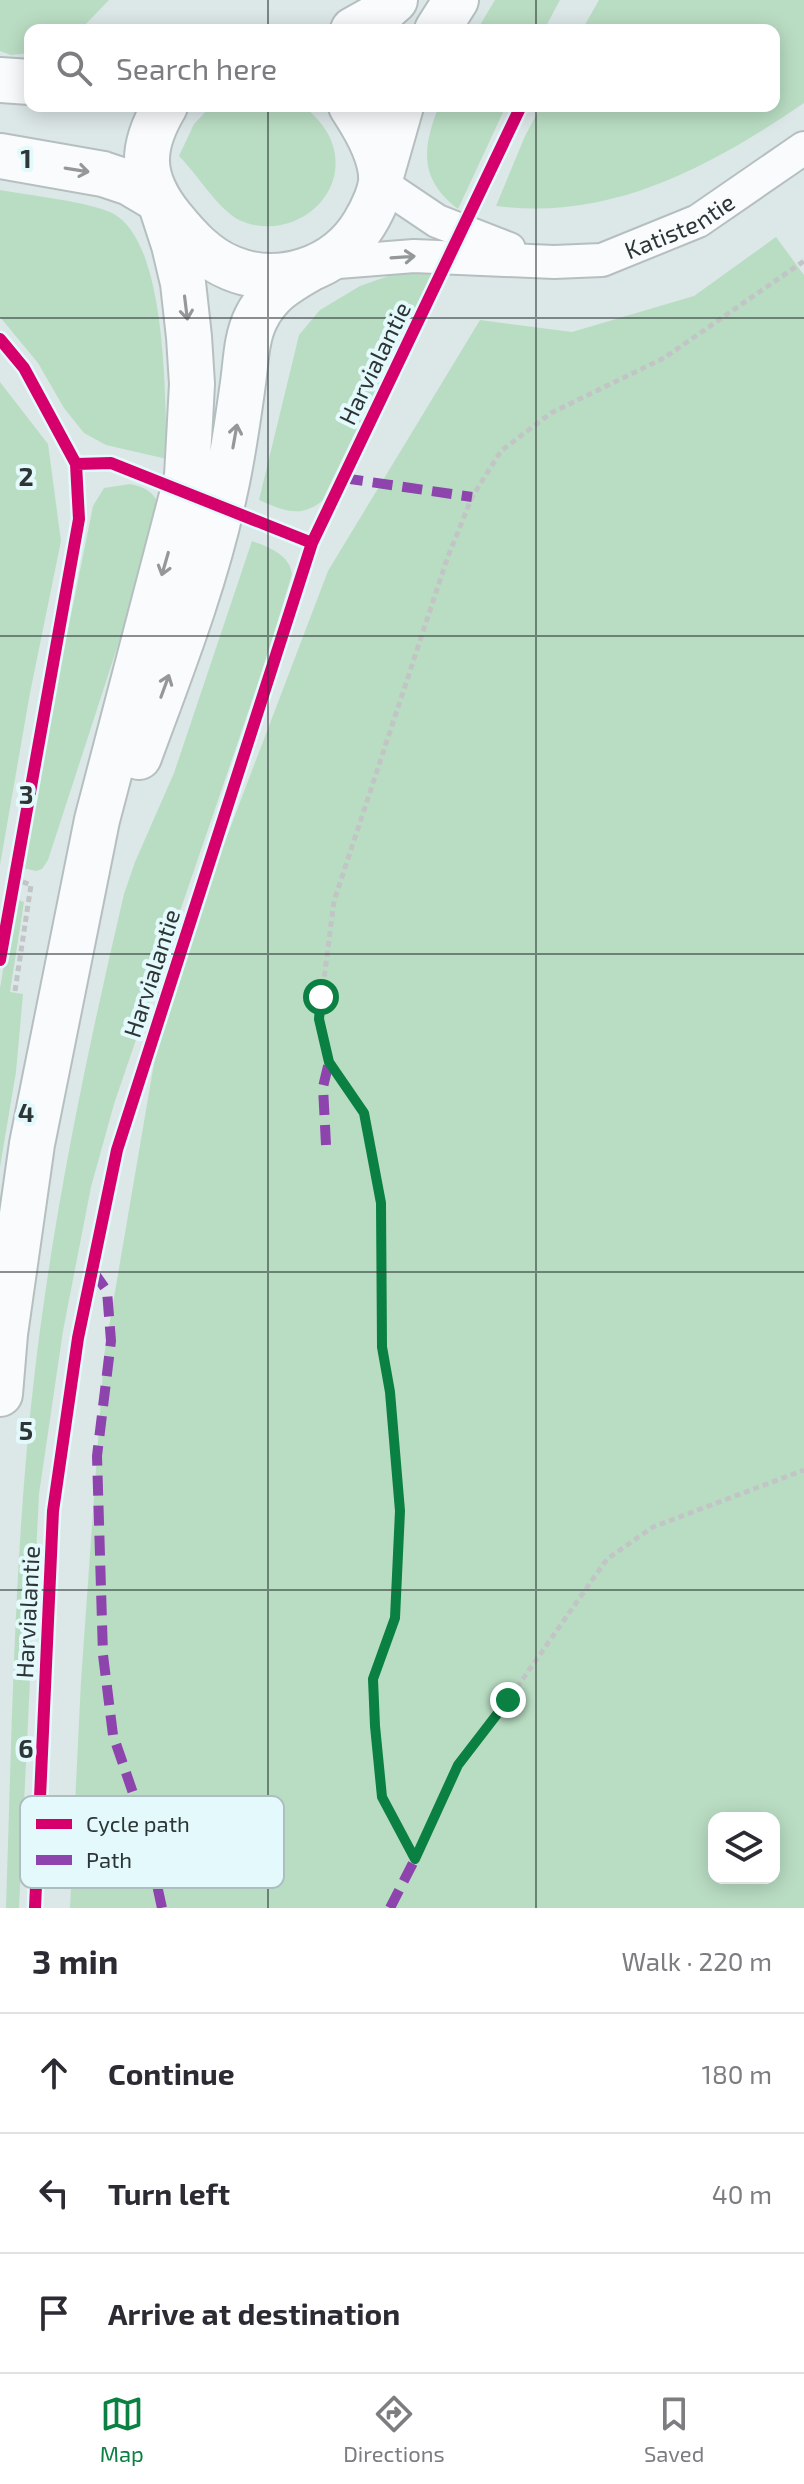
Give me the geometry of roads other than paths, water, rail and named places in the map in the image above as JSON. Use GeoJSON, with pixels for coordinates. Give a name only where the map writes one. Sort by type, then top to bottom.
{"type":"FeatureCollection","features":[{"type":"Feature","properties":{"kind":"main road"},"geometry":{"type":"LineString","coordinates":[[364,24],[395,0]]}},
{"type":"Feature","properties":{"kind":"main road"},"geometry":{"type":"LineString","coordinates":[[441,24],[456,0]]}},
{"type":"Feature","properties":{"kind":"main road"},"geometry":{"type":"LineString","coordinates":[[0,80],[24,82]]}},
{"type":"Feature","properties":{"kind":"main road"},"geometry":{"type":"LineString","coordinates":[[0,1394],[5,1334],[32,1144],[97,820],[114,745],[175,530],[187,476],[192,384],[183,283],[174,245],[146,164],[147,143],[162,112]]}},
{"type":"Feature","properties":{"kind":"main road"},"geometry":{"type":"LineString","coordinates":[[354,112],[369,137],[381,178]]}},
{"type":"Feature","properties":{"kind":"main road"},"geometry":{"type":"LineString","coordinates":[[67,972],[138,759],[181,643],[211,544],[225,492],[247,346],[254,321],[266,300],[281,285],[316,266],[358,234],[372,211],[399,112]]}},
{"type":"Feature","properties":{"kind":"main road"},"geometry":{"type":"LineString","coordinates":[[0,156],[103,174],[130,183],[159,202],[190,241],[229,268],[254,275],[281,277],[316,266]]}},
{"type":"Feature","properties":{"kind":"street","name":"Katistentie"},"geometry":{"type":"LineString","coordinates":[[316,266],[414,256],[602,260],[698,221],[804,148]]}},
{"type":"Feature","properties":{"kind":"street","name":"Katistentie"},"geometry":{"type":"LineString","coordinates":[[381,178],[385,186],[437,221],[538,260]]}}]}
